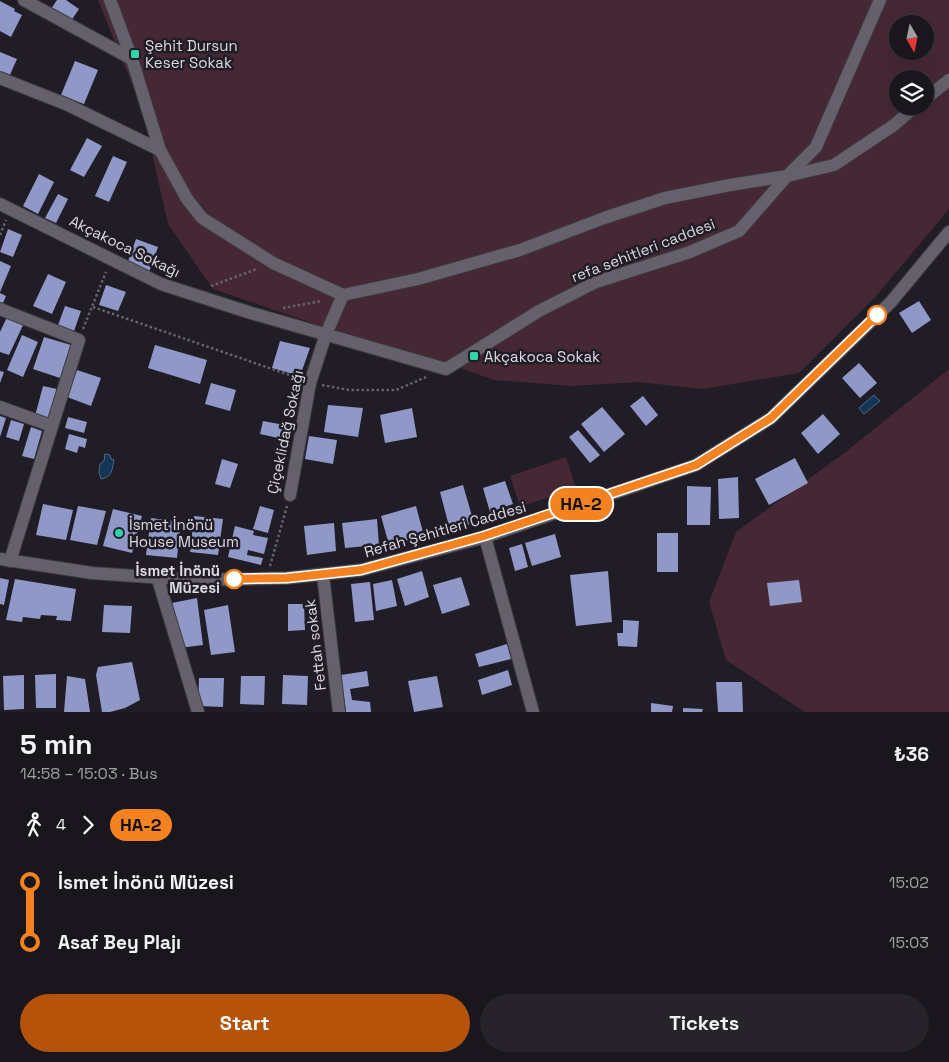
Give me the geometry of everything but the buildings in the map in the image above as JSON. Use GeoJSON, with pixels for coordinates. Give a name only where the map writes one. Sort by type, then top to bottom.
{"type":"FeatureCollection","features":[{"type":"Feature","properties":{"kind":"street"},"geometry":{"type":"LineString","coordinates":[[24,0],[132,59]]}},
{"type":"Feature","properties":{"kind":"street"},"geometry":{"type":"LineString","coordinates":[[110,0],[132,59],[160,150],[187,199],[202,218],[273,264],[343,295],[418,280],[520,250],[604,218],[665,198],[787,176],[834,165],[894,125],[906,115]]}},
{"type":"Feature","properties":{"kind":"street","name":"refa sehitleri caddesi"},"geometry":{"type":"LineString","coordinates":[[446,368],[539,311],[596,282],[690,252],[739,231],[787,176],[816,147],[880,0]]}},
{"type":"Feature","properties":{"kind":"street"},"geometry":{"type":"LineString","coordinates":[[0,78],[68,105],[160,150]]}},
{"type":"Feature","properties":{"kind":"street"},"geometry":{"type":"LineString","coordinates":[[934,92],[949,80]]}},
{"type":"Feature","properties":{"kind":"street","name":"Akçakoca Sokağı"},"geometry":{"type":"LineString","coordinates":[[0,204],[161,284],[251,313],[446,368]]}},
{"type":"Feature","properties":{"kind":"street","name":"Refah Şehitleri Caddesi"},"geometry":{"type":"LineString","coordinates":[[5,560],[92,573],[157,576],[193,580],[323,575],[361,570],[484,536],[696,465],[771,418],[891,302],[949,232]]}},
{"type":"Feature","properties":{"kind":"street","name":"Çiçeklidağ Sokağı"},"geometry":{"type":"LineString","coordinates":[[290,495],[310,383],[326,334],[343,295]]}},
{"type":"Feature","properties":{"kind":"street"},"geometry":{"type":"LineString","coordinates":[[0,309],[79,340],[52,426],[5,560]]}},
{"type":"Feature","properties":{"kind":"street"},"geometry":{"type":"LineString","coordinates":[[0,406],[52,426]]}},
{"type":"Feature","properties":{"kind":"street"},"geometry":{"type":"LineString","coordinates":[[484,536],[533,712]]}},
{"type":"Feature","properties":{"kind":"street","name":"Fettah sokak"},"geometry":{"type":"LineString","coordinates":[[323,575],[339,712]]}},
{"type":"Feature","properties":{"kind":"street"},"geometry":{"type":"LineString","coordinates":[[157,576],[198,712]]}},
{"type":"Feature","properties":{"kind":"path"},"geometry":{"type":"LineString","coordinates":[[79,340],[110,258]]}},
{"type":"Feature","properties":{"kind":"path"},"geometry":{"type":"LineString","coordinates":[[191,294],[273,264]]}},
{"type":"Feature","properties":{"kind":"path"},"geometry":{"type":"LineString","coordinates":[[279,309],[306,305],[343,295]]}},
{"type":"Feature","properties":{"kind":"path"},"geometry":{"type":"LineString","coordinates":[[93,307],[310,383],[349,390],[396,390],[446,368]]}},
{"type":"Feature","properties":{"kind":"path","name":"Çiçeklidağ Sokağı"},"geometry":{"type":"LineString","coordinates":[[267,578],[290,495]]}},
{"type":"Feature","properties":{"kind":"shaded area"},"geometry":{"type":"Polygon","coordinates":[[[98,0],[949,0],[949,209],[876,296],[799,373],[703,389],[639,382],[571,386],[494,380],[440,361],[359,339],[213,289],[168,224],[142,109],[98,0]]]}},
{"type":"Feature","properties":{"kind":"shaded area"},"geometry":{"type":"Polygon","coordinates":[[[949,369],[949,712],[805,712],[726,660],[709,602],[736,532],[843,454],[949,369]]]}},
{"type":"Feature","properties":{"kind":"shaded area"},"geometry":{"type":"Polygon","coordinates":[[[566,457],[576,488],[520,507],[510,476],[566,457]]]}},
{"type":"Feature","properties":{"kind":"water"},"geometry":{"type":"Polygon","coordinates":[[[874,395],[880,401],[864,414],[859,408],[874,395]]]}},
{"type":"Feature","properties":{"kind":"water"},"geometry":{"type":"Polygon","coordinates":[[[105,454],[110,455],[111,459],[114,460],[109,475],[101,479],[99,472],[100,464],[104,461],[105,454]]]}},
{"type":"Feature","properties":{"kind":"bus line","name":"HA-2"},"geometry":{"type":"LineString","coordinates":[[234,579],[287,578],[361,570],[484,536],[696,465],[771,418],[877,315]]}},
{"type":"Feature","properties":{"kind":"place","name":"Şehit Dursun Keser Sokak"},"geometry":{"type":"Point","coordinates":[135,54]}},
{"type":"Feature","properties":{"kind":"place","name":"Akçakoca Sokak"},"geometry":{"type":"Point","coordinates":[474,356]}},
{"type":"Feature","properties":{"kind":"place","name":"İsmet İnönü House Museum"},"geometry":{"type":"Point","coordinates":[119,533]}},
{"type":"Feature","properties":{"kind":"place","name":"İsmet İnönü Müzesi"},"geometry":{"type":"Point","coordinates":[234,579]}}]}
